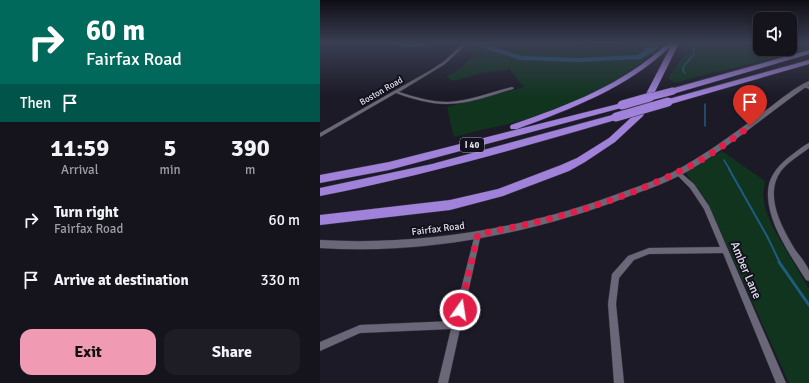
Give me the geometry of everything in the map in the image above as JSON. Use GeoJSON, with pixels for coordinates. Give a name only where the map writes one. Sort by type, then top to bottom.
{"type":"FeatureCollection","features":[{"type":"Feature","properties":{"kind":"highway"},"geometry":{"type":"LineString","coordinates":[[389,166],[490,136],[571,107],[627,78],[651,61]]}},
{"type":"Feature","properties":{"kind":"highway"},"geometry":{"type":"LineString","coordinates":[[320,220],[450,205],[499,193],[565,168],[581,160],[612,140],[640,114],[667,61]]}},
{"type":"Feature","properties":{"kind":"highway","name":"I 40"},"geometry":{"type":"LineString","coordinates":[[320,179],[389,166],[622,105],[778,61]]}},
{"type":"Feature","properties":{"kind":"highway","name":"I 40"},"geometry":{"type":"LineString","coordinates":[[320,192],[378,181],[437,166],[809,62]]}},
{"type":"Feature","properties":{"kind":"street","name":"Boston Road"},"geometry":{"type":"LineString","coordinates":[[320,135],[396,92],[446,61]]}},
{"type":"Feature","properties":{"kind":"street","name":"Fairfax Road"},"geometry":{"type":"LineString","coordinates":[[320,244],[367,246],[417,242],[478,234],[540,222],[600,205],[678,173],[728,143],[808,86]]}},
{"type":"Feature","properties":{"kind":"street"},"geometry":{"type":"LineString","coordinates":[[396,92],[447,103],[463,101],[512,88]]}},
{"type":"Feature","properties":{"kind":"street"},"geometry":{"type":"LineString","coordinates":[[809,145],[778,171],[772,182],[770,196],[775,217],[809,277]]}},
{"type":"Feature","properties":{"kind":"street","name":"Amber Lane"},"geometry":{"type":"LineString","coordinates":[[678,173],[692,186],[707,208],[781,383]]}},
{"type":"Feature","properties":{"kind":"street"},"geometry":{"type":"LineString","coordinates":[[443,383],[478,234]]}},
{"type":"Feature","properties":{"kind":"street"},"geometry":{"type":"LineString","coordinates":[[619,383],[612,304],[615,277],[631,258],[649,251],[724,250]]}},
{"type":"Feature","properties":{"kind":"street"},"geometry":{"type":"LineString","coordinates":[[320,347],[360,329],[456,325]]}},
{"type":"Feature","properties":{"kind":"green space"},"geometry":{"type":"Polygon","coordinates":[[[468,61],[644,61],[604,87],[569,104],[524,120],[454,137],[447,107],[524,87],[509,69],[482,73],[453,81],[446,77],[468,61]]]}},
{"type":"Feature","properties":{"kind":"green space"},"geometry":{"type":"Polygon","coordinates":[[[680,61],[763,61],[700,76],[675,83],[668,78],[680,61]]]}},
{"type":"Feature","properties":{"kind":"green space"},"geometry":{"type":"Polygon","coordinates":[[[722,151],[765,181],[763,195],[765,208],[772,226],[809,289],[809,383],[789,383],[707,201],[685,172],[722,151]]]}},
{"type":"Feature","properties":{"kind":"waterway"},"geometry":{"type":"LineString","coordinates":[[685,73],[683,71],[683,67],[688,61]]}},
{"type":"Feature","properties":{"kind":"waterway"},"geometry":{"type":"LineString","coordinates":[[705,104],[705,126]]}},
{"type":"Feature","properties":{"kind":"waterway"},"geometry":{"type":"LineString","coordinates":[[724,160],[730,170]]}},
{"type":"Feature","properties":{"kind":"waterway"},"geometry":{"type":"LineString","coordinates":[[729,169],[767,236],[780,263]]}},
{"type":"Feature","properties":{"kind":"waterway"},"geometry":{"type":"LineString","coordinates":[[779,262],[809,305]]}},
{"type":"Feature","properties":{"kind":"route"},"geometry":{"type":"LineString","coordinates":[[460,310],[478,234],[540,222],[600,205],[678,173],[728,143],[750,126]]}}]}
